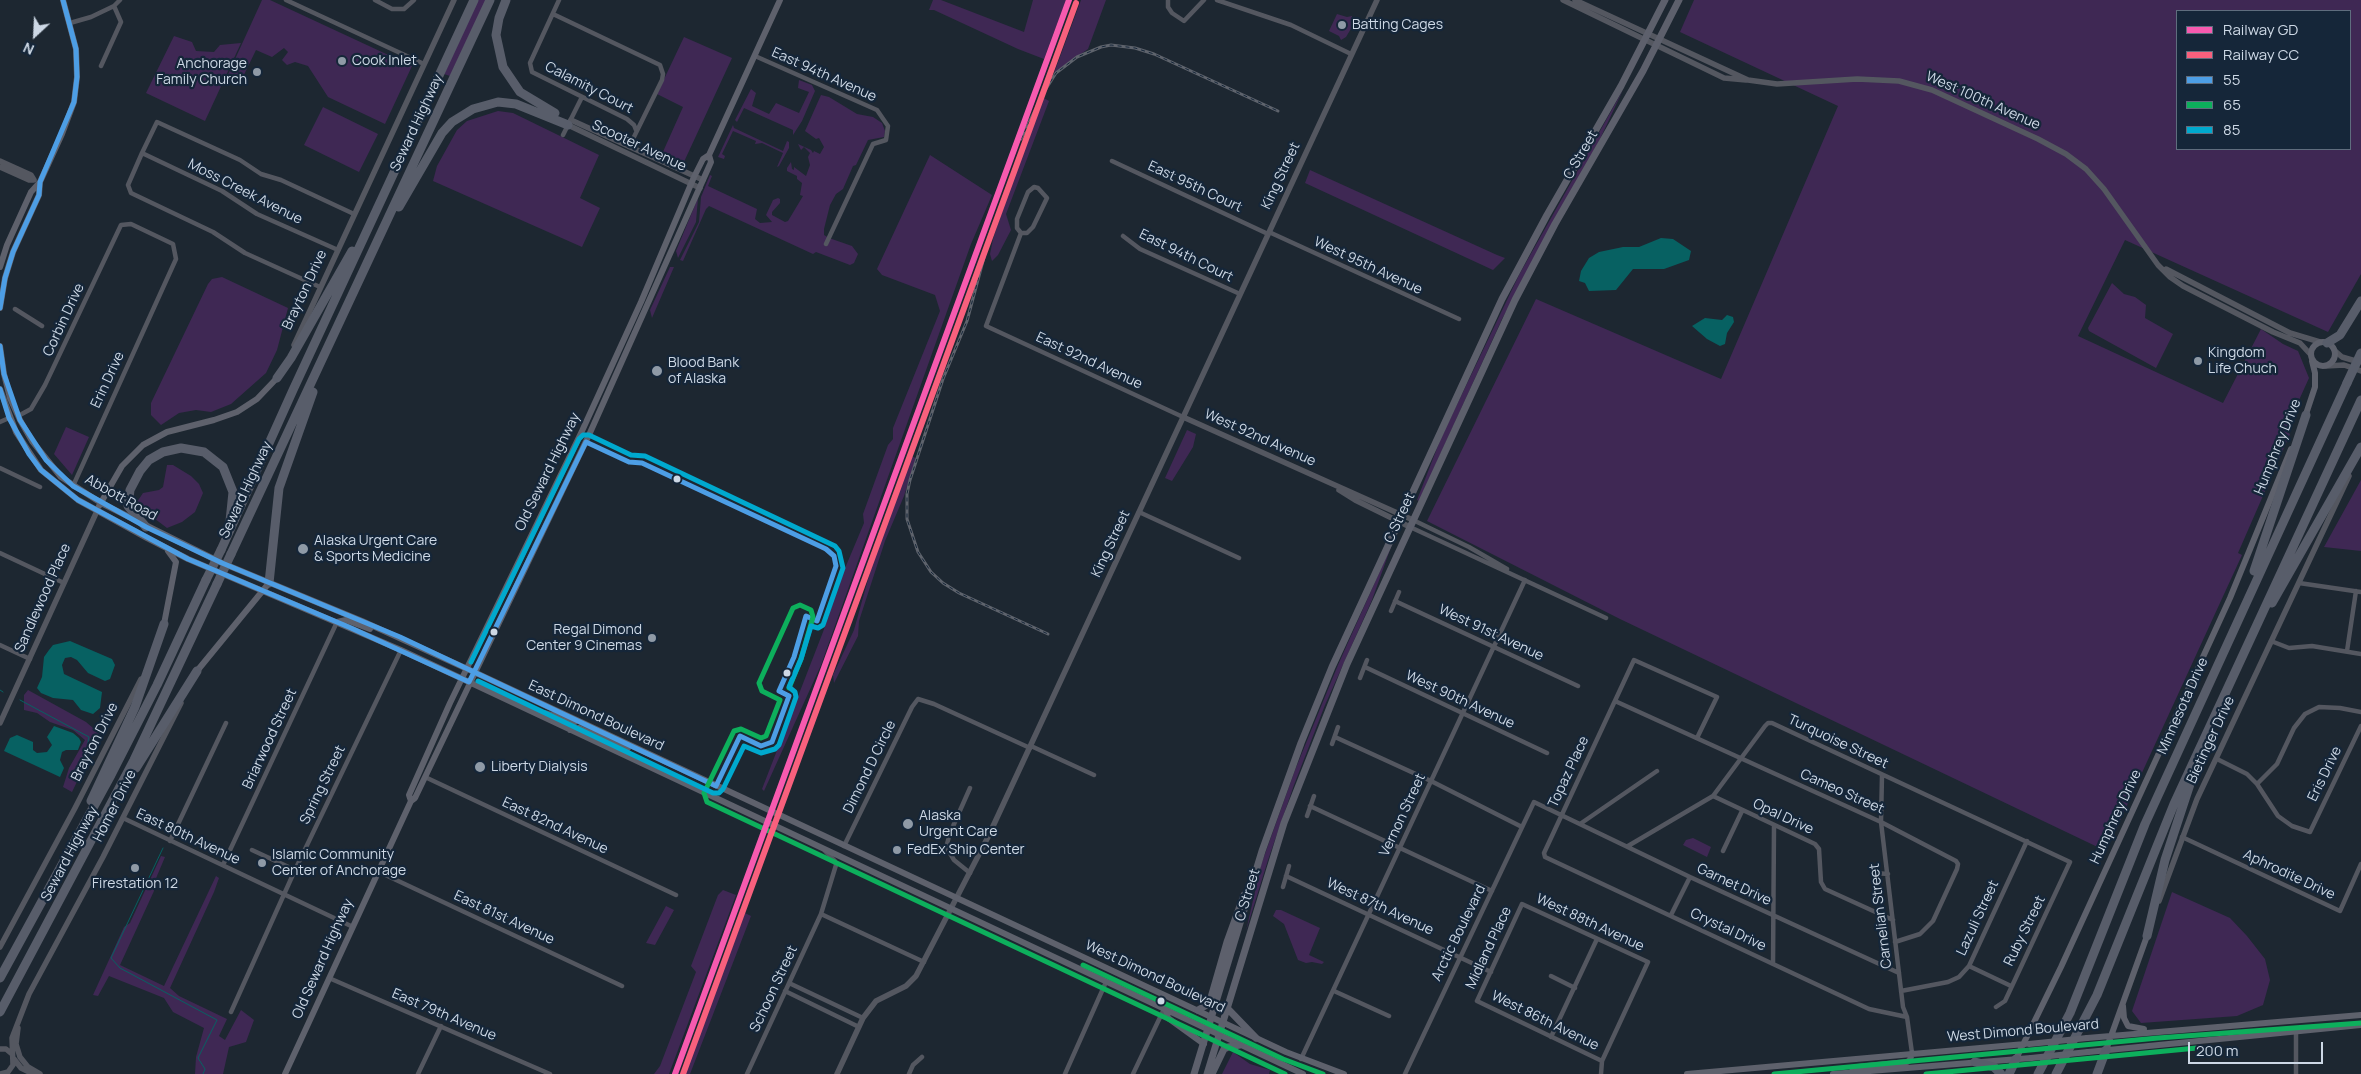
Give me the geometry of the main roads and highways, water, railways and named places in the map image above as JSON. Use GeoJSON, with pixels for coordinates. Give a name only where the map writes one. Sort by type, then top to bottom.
{"type":"FeatureCollection","features":[{"type":"Feature","properties":{"kind":"highway","name":"Seward Highway"},"geometry":{"type":"LineString","coordinates":[[0,978],[39,909],[157,685],[474,0]]}},
{"type":"Feature","properties":{"kind":"highway","name":"Seward Highway"},"geometry":{"type":"LineString","coordinates":[[0,1012],[100,826],[152,723],[490,0]]}},
{"type":"Feature","properties":{"kind":"highway"},"geometry":{"type":"LineString","coordinates":[[380,236],[394,216],[437,140],[446,127],[463,114],[482,106],[507,102],[569,123],[526,97],[507,76],[499,57],[496,42],[499,18],[506,0]]}},
{"type":"Feature","properties":{"kind":"highway"},"geometry":{"type":"LineString","coordinates":[[277,378],[291,358],[378,208]]}},
{"type":"Feature","properties":{"kind":"highway"},"geometry":{"type":"LineString","coordinates":[[2324,343],[2342,332],[2361,301]]}},
{"type":"Feature","properties":{"kind":"highway"},"geometry":{"type":"LineString","coordinates":[[269,583],[279,488],[330,343]]}},
{"type":"Feature","properties":{"kind":"highway","name":"Minnesota Drive"},"geometry":{"type":"LineString","coordinates":[[2038,1074],[2070,1013],[2144,824],[2234,625],[2361,353]]}},
{"type":"Feature","properties":{"kind":"highway"},"geometry":{"type":"LineString","coordinates":[[2056,1074],[2097,995],[2174,804],[2361,400]]}},
{"type":"Feature","properties":{"kind":"highway"},"geometry":{"type":"LineString","coordinates":[[2234,625],[2286,478],[2306,414]]}},
{"type":"Feature","properties":{"kind":"highway"},"geometry":{"type":"LineString","coordinates":[[146,527],[130,510],[127,499],[143,466],[154,456],[169,450],[188,448],[199,450],[218,462],[227,473],[231,484],[232,515],[220,549]]}},
{"type":"Feature","properties":{"kind":"highway"},"geometry":{"type":"LineString","coordinates":[[2256,629],[2361,448]]}},
{"type":"Feature","properties":{"kind":"highway"},"geometry":{"type":"LineString","coordinates":[[39,909],[128,725],[164,624]]}},
{"type":"Feature","properties":{"kind":"highway"},"geometry":{"type":"LineString","coordinates":[[100,826],[197,671]]}},
{"type":"Feature","properties":{"kind":"highway"},"geometry":{"type":"LineString","coordinates":[[2147,936],[2168,852],[2209,729]]}},
{"type":"Feature","properties":{"kind":"highway"},"geometry":{"type":"LineString","coordinates":[[2097,1074],[2106,1050]]}},
{"type":"Feature","properties":{"kind":"highway"},"geometry":{"type":"LineString","coordinates":[[2009,1074],[2016,1059]]}},
{"type":"Feature","properties":{"kind":"highway"},"geometry":{"type":"LineString","coordinates":[[1975,1062],[1994,1067],[2000,1074]]}},
{"type":"Feature","properties":{"kind":"main road"},"geometry":{"type":"LineString","coordinates":[[0,267],[7,245],[31,192],[62,134],[74,102],[77,77],[76,49],[63,0]]}},
{"type":"Feature","properties":{"kind":"main road","name":"Old Seward Highway"},"geometry":{"type":"LineString","coordinates":[[287,1073],[377,871],[411,800],[415,798],[635,335],[711,162],[710,155],[780,0]]}},
{"type":"Feature","properties":{"kind":"main road","name":"C Street"},"geometry":{"type":"LineString","coordinates":[[1194,1074],[1255,872],[1283,790],[1314,711],[1400,518],[1506,291],[1647,38],[1665,0]]}},
{"type":"Feature","properties":{"kind":"main road","name":"C Street"},"geometry":{"type":"LineString","coordinates":[[1207,1074],[1220,1036],[1260,896],[1303,772],[1347,664],[1515,300],[1658,43],[1679,0]]}},
{"type":"Feature","properties":{"kind":"main road","name":"Old Seward Highway"},"geometry":{"type":"LineString","coordinates":[[411,800],[409,795],[466,668],[634,316],[694,177],[703,159],[710,155]]}},
{"type":"Feature","properties":{"kind":"main road"},"geometry":{"type":"LineString","coordinates":[[0,308],[5,278],[13,252],[39,195],[37,181]]}},
{"type":"Feature","properties":{"kind":"main road"},"geometry":{"type":"LineString","coordinates":[[2312,358],[2313,347],[2324,343]]}},
{"type":"Feature","properties":{"kind":"main road","name":"West 100th Avenue"},"geometry":{"type":"LineString","coordinates":[[2312,358],[2319,366],[2326,366],[2334,359],[2334,350],[2324,343]]}},
{"type":"Feature","properties":{"kind":"main road","name":"Abbott Road"},"geometry":{"type":"LineString","coordinates":[[0,346],[4,374],[18,416],[46,460],[73,486],[101,503],[146,527],[222,563]]}},
{"type":"Feature","properties":{"kind":"main road","name":"Humphrey Drive"},"geometry":{"type":"LineString","coordinates":[[2016,1059],[2026,1044],[2230,598],[2306,414],[2315,387],[2315,372],[2312,358]]}},
{"type":"Feature","properties":{"kind":"main road","name":"Brayton Drive"},"geometry":{"type":"LineString","coordinates":[[97,510],[122,466],[143,445],[168,432],[237,412],[257,399],[277,378]]}},
{"type":"Feature","properties":{"kind":"main road","name":"Abbott Road"},"geometry":{"type":"LineString","coordinates":[[0,389],[9,418],[25,447],[42,470],[60,486],[97,510],[159,544],[218,572]]}},
{"type":"Feature","properties":{"kind":"main road"},"geometry":{"type":"LineString","coordinates":[[9,418],[18,416]]}},
{"type":"Feature","properties":{"kind":"main road"},"geometry":{"type":"LineString","coordinates":[[531,555],[530,548],[542,512]]}},
{"type":"Feature","properties":{"kind":"main road","name":"Brayton Drive"},"geometry":{"type":"LineString","coordinates":[[159,544],[175,558],[176,562],[164,624]]}},
{"type":"Feature","properties":{"kind":"main road","name":"East Dimond Boulevard"},"geometry":{"type":"LineString","coordinates":[[222,563],[466,668],[956,899]]}},
{"type":"Feature","properties":{"kind":"main road","name":"East Dimond Boulevard"},"geometry":{"type":"LineString","coordinates":[[218,572],[401,650],[952,908]]}},
{"type":"Feature","properties":{"kind":"main road","name":"Homer Drive"},"geometry":{"type":"LineString","coordinates":[[197,671],[269,583]]}},
{"type":"Feature","properties":{"kind":"main road"},"geometry":{"type":"LineString","coordinates":[[337,622],[346,620],[393,635]]}},
{"type":"Feature","properties":{"kind":"main road"},"geometry":{"type":"LineString","coordinates":[[516,705],[561,720],[581,722]]}},
{"type":"Feature","properties":{"kind":"main road"},"geometry":{"type":"LineString","coordinates":[[425,777],[424,770],[435,745],[439,728]]}},
{"type":"Feature","properties":{"kind":"main road"},"geometry":{"type":"LineString","coordinates":[[570,730],[579,728],[612,743],[639,750]]}},
{"type":"Feature","properties":{"kind":"main road"},"geometry":{"type":"LineString","coordinates":[[711,796],[716,786]]}},
{"type":"Feature","properties":{"kind":"main road"},"geometry":{"type":"LineString","coordinates":[[1198,1010],[1210,1001],[1240,905],[1255,872]]}},
{"type":"Feature","properties":{"kind":"main road","name":"West Dimond Boulevard"},"geometry":{"type":"LineString","coordinates":[[956,899],[1301,1059],[1344,1074]]}},
{"type":"Feature","properties":{"kind":"main road","name":"West Dimond Boulevard"},"geometry":{"type":"LineString","coordinates":[[952,908],[1303,1074]]}},
{"type":"Feature","properties":{"kind":"main road","name":"Bietinger Drive"},"geometry":{"type":"LineString","coordinates":[[2106,1050],[2147,936]]}},
{"type":"Feature","properties":{"kind":"main road"},"geometry":{"type":"LineString","coordinates":[[2124,998],[2123,1011],[2128,1026],[2157,1030]]}},
{"type":"Feature","properties":{"kind":"main road"},"geometry":{"type":"LineString","coordinates":[[1228,1009],[1256,1038]]}},
{"type":"Feature","properties":{"kind":"main road"},"geometry":{"type":"LineString","coordinates":[[1165,1010],[1168,1018],[1204,1044]]}},
{"type":"Feature","properties":{"kind":"main road","name":"West Dimond Boulevard"},"geometry":{"type":"LineString","coordinates":[[1687,1074],[2026,1044],[2157,1030],[2361,1015]]}},
{"type":"Feature","properties":{"kind":"main road","name":"West Dimond Boulevard"},"geometry":{"type":"LineString","coordinates":[[1833,1074],[2031,1058],[2361,1025]]}},
{"type":"Feature","properties":{"kind":"main road"},"geometry":{"type":"LineString","coordinates":[[1212,1074],[1224,1049],[1240,1045]]}},
{"type":"Feature","properties":{"kind":"main road"},"geometry":{"type":"LineString","coordinates":[[1850,1072],[1857,1067],[1906,1062],[1910,1060],[1912,1053]]}},
{"type":"Feature","properties":{"kind":"waterway"},"geometry":{"type":"LineString","coordinates":[[20,700],[89,737],[84,766]]}},
{"type":"Feature","properties":{"kind":"waterway"},"geometry":{"type":"LineString","coordinates":[[163,848],[111,958],[120,968],[217,1020],[198,1058],[205,1069],[203,1074]]}},
{"type":"Feature","properties":{"kind":"railway"},"geometry":{"type":"LineString","coordinates":[[1021,139],[1044,92],[1056,73],[1077,57],[1111,45],[1135,48],[1154,54],[1278,111]]}},
{"type":"Feature","properties":{"kind":"railway"},"geometry":{"type":"LineString","coordinates":[[991,231],[967,321],[943,379],[910,480],[907,494],[907,519],[918,552],[931,572],[943,583],[959,593],[1048,634]]}},
{"type":"Feature","properties":{"kind":"rail line","name":"GD"},"geometry":{"type":"LineString","coordinates":[[675,1074],[1069,0]]}},
{"type":"Feature","properties":{"kind":"rail line","name":"CC"},"geometry":{"type":"LineString","coordinates":[[683,1074],[1076,3]]}},
{"type":"Feature","properties":{"kind":"place","name":"Batting Cages"},"geometry":{"type":"Point","coordinates":[1342,25]}},
{"type":"Feature","properties":{"kind":"place","name":"Cook Inlet"},"geometry":{"type":"Point","coordinates":[342,61]}},
{"type":"Feature","properties":{"kind":"place","name":"Anchorage Family Church"},"geometry":{"type":"Point","coordinates":[257,72]}},
{"type":"Feature","properties":{"kind":"place","name":"Kingdom Life Chuch"},"geometry":{"type":"Point","coordinates":[2198,361]}},
{"type":"Feature","properties":{"kind":"place","name":"Blood Bank of Alaska"},"geometry":{"type":"Point","coordinates":[657,371]}},
{"type":"Feature","properties":{"kind":"place","name":"Alaska Urgent Care & Sports Medicine"},"geometry":{"type":"Point","coordinates":[303,549]}},
{"type":"Feature","properties":{"kind":"place","name":"Regal Dimond Center 9 Cinemas"},"geometry":{"type":"Point","coordinates":[652,638]}},
{"type":"Feature","properties":{"kind":"place","name":"Liberty Dialysis"},"geometry":{"type":"Point","coordinates":[480,767]}},
{"type":"Feature","properties":{"kind":"place","name":"Alaska Urgent Care"},"geometry":{"type":"Point","coordinates":[908,824]}},
{"type":"Feature","properties":{"kind":"place","name":"FedEx Ship Center"},"geometry":{"type":"Point","coordinates":[897,850]}},
{"type":"Feature","properties":{"kind":"place","name":"Islamic Community Center of Anchorage"},"geometry":{"type":"Point","coordinates":[262,863]}},
{"type":"Feature","properties":{"kind":"place","name":"Firestation 12"},"geometry":{"type":"Point","coordinates":[135,868]}}]}
